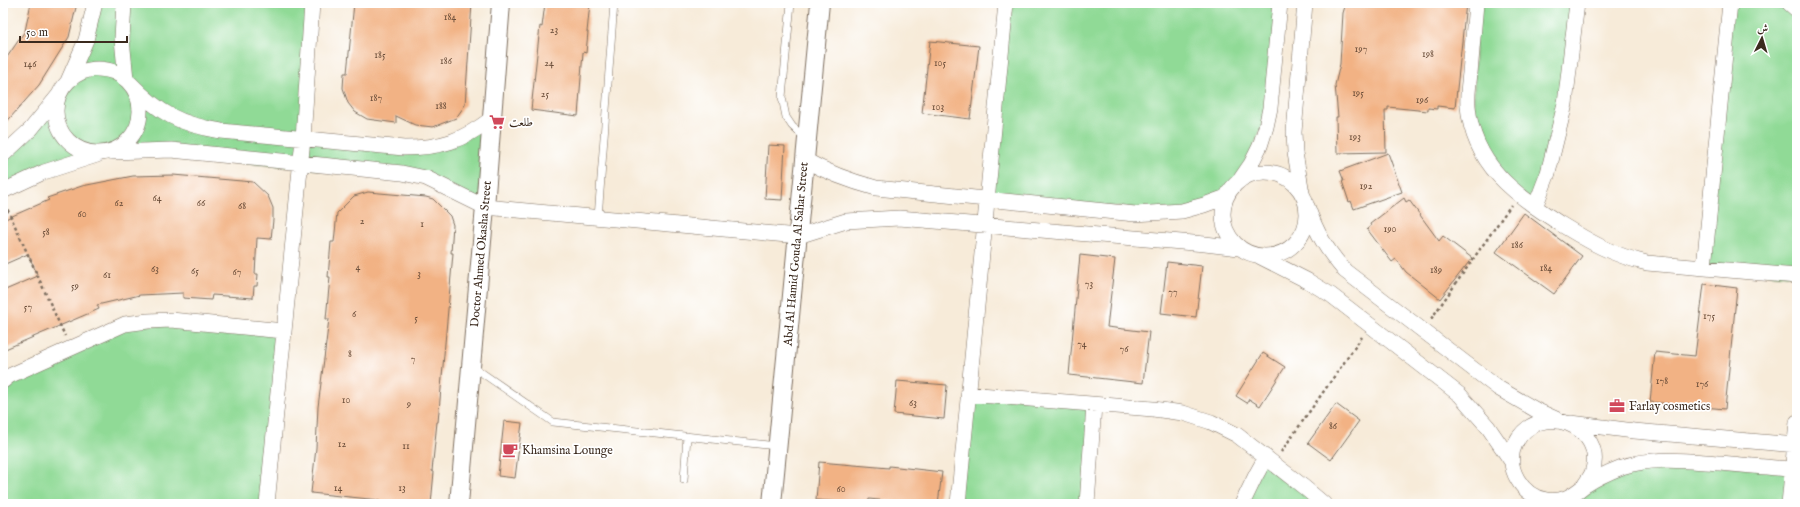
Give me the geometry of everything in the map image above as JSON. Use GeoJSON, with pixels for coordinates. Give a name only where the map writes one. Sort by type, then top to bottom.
{"type":"FeatureCollection","features":[{"type":"Feature","properties":{"kind":"street"},"geometry":{"type":"LineString","coordinates":[[95,3],[86,40],[63,88],[56,110],[58,127],[68,141],[82,151],[106,153],[171,150],[402,172],[426,178],[485,208],[798,236],[846,221],[899,218],[1240,248]]}},
{"type":"Feature","properties":{"kind":"street"},"geometry":{"type":"LineString","coordinates":[[3,191],[44,172],[106,153],[125,145],[134,135],[140,122],[141,108],[138,95],[128,81],[122,39],[124,3]]}},
{"type":"Feature","properties":{"kind":"street"},"geometry":{"type":"LineString","coordinates":[[267,504],[303,139],[312,3]]}},
{"type":"Feature","properties":{"kind":"street","name":"Doctor Ahmed Okasha Street"},"geometry":{"type":"LineString","coordinates":[[459,504],[472,366],[501,3]]}},
{"type":"Feature","properties":{"kind":"street","name":"Abd Al Hamid Gouda Al Sahar Street"},"geometry":{"type":"LineString","coordinates":[[772,504],[820,3]]}},
{"type":"Feature","properties":{"kind":"street"},"geometry":{"type":"LineString","coordinates":[[958,504],[1006,3]]}},
{"type":"Feature","properties":{"kind":"street"},"geometry":{"type":"LineString","coordinates":[[1280,3],[1270,108],[1266,127],[1260,146],[1251,164],[1226,197],[1223,211],[1224,225],[1230,238],[1240,248],[1249,254],[1259,256],[1273,256],[1285,252],[1296,244],[1304,233],[1307,220],[1305,200],[1296,160],[1294,132],[1305,3]]}},
{"type":"Feature","properties":{"kind":"street"},"geometry":{"type":"LineString","coordinates":[[1476,3],[1467,105],[1473,131],[1483,155],[1499,177],[1518,195],[1587,240],[1626,258],[1647,263],[1797,276]]}},
{"type":"Feature","properties":{"kind":"street"},"geometry":{"type":"LineString","coordinates":[[1535,207],[1550,166],[1565,104],[1577,3]]}},
{"type":"Feature","properties":{"kind":"street"},"geometry":{"type":"LineString","coordinates":[[1704,267],[1730,3]]}},
{"type":"Feature","properties":{"kind":"street"},"geometry":{"type":"LineString","coordinates":[[1789,3],[1797,10]]}},
{"type":"Feature","properties":{"kind":"street"},"geometry":{"type":"LineString","coordinates":[[3,155],[31,129],[63,88],[80,73],[96,69],[112,71],[128,81],[148,102],[170,117],[195,126],[221,131],[404,148],[427,148],[458,140],[472,133],[491,119]]}},
{"type":"Feature","properties":{"kind":"street"},"geometry":{"type":"LineString","coordinates":[[805,160],[851,182],[876,188],[1135,214],[1182,211],[1226,197]]}},
{"type":"Feature","properties":{"kind":"street"},"geometry":{"type":"LineString","coordinates":[[1240,180],[1256,173],[1274,173],[1291,180],[1305,200],[1318,236],[1328,252],[1345,271],[1498,388],[1536,410],[1581,430],[1590,443],[1594,458],[1592,473],[1577,495]]}},
{"type":"Feature","properties":{"kind":"street"},"geometry":{"type":"LineString","coordinates":[[1259,256],[1302,277],[1331,295],[1460,395],[1488,427],[1512,462],[1525,504]]}},
{"type":"Feature","properties":{"kind":"street"},"geometry":{"type":"LineString","coordinates":[[3,380],[125,324],[148,320],[171,320],[284,330]]}},
{"type":"Feature","properties":{"kind":"street"},"geometry":{"type":"LineString","coordinates":[[968,394],[1168,411],[1197,417],[1237,435],[1324,504]]}},
{"type":"Feature","properties":{"kind":"street"},"geometry":{"type":"LineString","coordinates":[[1087,504],[1094,405]]}},
{"type":"Feature","properties":{"kind":"street"},"geometry":{"type":"LineString","coordinates":[[1512,462],[1515,445],[1524,431],[1539,422],[1562,421],[1634,431],[1796,445]]}},
{"type":"Feature","properties":{"kind":"street"},"geometry":{"type":"LineString","coordinates":[[1789,504],[1795,470],[1797,422]]}},
{"type":"Feature","properties":{"kind":"street"},"geometry":{"type":"LineString","coordinates":[[1520,485],[1532,495],[1546,500],[1562,500],[1577,495],[1603,476],[1623,467],[1666,459],[1795,470]]}},
{"type":"Feature","properties":{"kind":"street"},"geometry":{"type":"LineString","coordinates":[[1242,504],[1256,475],[1270,460]]}},
{"type":"Feature","properties":{"kind":"lane"},"geometry":{"type":"LineString","coordinates":[[598,218],[614,3]]}},
{"type":"Feature","properties":{"kind":"lane"},"geometry":{"type":"LineString","coordinates":[[791,3],[782,97],[783,107],[792,126],[807,140]]}},
{"type":"Feature","properties":{"kind":"lane"},"geometry":{"type":"LineString","coordinates":[[472,366],[553,422],[778,446]]}},
{"type":"Feature","properties":{"kind":"lane"},"geometry":{"type":"LineString","coordinates":[[684,480],[687,436]]}},
{"type":"Feature","properties":{"kind":"path"},"geometry":{"type":"LineString","coordinates":[[1423,331],[1518,195]]}},
{"type":"Feature","properties":{"kind":"path"},"geometry":{"type":"LineString","coordinates":[[3,200],[71,348]]}},
{"type":"Feature","properties":{"kind":"path"},"geometry":{"type":"LineString","coordinates":[[1270,460],[1370,325]]}},
{"type":"Feature","properties":{"kind":"green space"},"geometry":{"type":"Polygon","coordinates":[[[95,3],[312,3],[303,138],[427,148],[491,119],[485,207],[426,178],[112,152],[99,154],[3,191],[3,141],[10,148],[60,93],[67,83],[95,3]]]}},
{"type":"Feature","properties":{"kind":"green space"},"geometry":{"type":"Polygon","coordinates":[[[1006,3],[1280,3],[1270,108],[1240,180],[1226,197],[1182,211],[987,199],[1006,3]]]}},
{"type":"Feature","properties":{"kind":"green space"},"geometry":{"type":"Polygon","coordinates":[[[1476,3],[1577,3],[1570,68],[1535,207],[1518,195],[1473,131],[1476,3]]]}},
{"type":"Feature","properties":{"kind":"green space"},"geometry":{"type":"Polygon","coordinates":[[[1730,3],[1789,3],[1797,10],[1797,276],[1704,267],[1730,3]]]}},
{"type":"Feature","properties":{"kind":"green space"},"geometry":{"type":"Polygon","coordinates":[[[125,324],[284,331],[267,504],[3,504],[3,381],[125,324]]]}},
{"type":"Feature","properties":{"kind":"green space"},"geometry":{"type":"Polygon","coordinates":[[[968,394],[1094,405],[1087,504],[958,504],[968,394]]]}},
{"type":"Feature","properties":{"kind":"green space"},"geometry":{"type":"Polygon","coordinates":[[[1266,457],[1324,504],[1242,504],[1266,457]]]}},
{"type":"Feature","properties":{"kind":"green space"},"geometry":{"type":"Polygon","coordinates":[[[1644,461],[1792,469],[1789,504],[1570,504],[1576,494],[1644,461]]]}},
{"type":"Feature","properties":{"kind":"building"},"geometry":{"type":"Polygon","coordinates":[[[31,3],[77,3],[69,37],[39,85],[3,126],[3,63],[25,31],[31,3]]]}},
{"type":"Feature","properties":{"kind":"building"},"geometry":{"type":"Polygon","coordinates":[[[354,3],[472,3],[465,105],[456,118],[433,127],[415,125],[396,116],[396,123],[367,119],[355,112],[348,103],[343,88],[344,73],[347,73],[354,3]]]}},
{"type":"Feature","properties":{"kind":"building"},"geometry":{"type":"Polygon","coordinates":[[[545,3],[590,3],[586,53],[583,52],[578,116],[531,110],[540,26],[542,27],[545,3]]]}},
{"type":"Feature","properties":{"kind":"building"},"geometry":{"type":"Polygon","coordinates":[[[1346,3],[1466,3],[1455,108],[1437,106],[1437,109],[1428,108],[1428,111],[1388,107],[1388,110],[1385,110],[1386,152],[1337,153],[1336,117],[1338,117],[1335,85],[1340,64],[1343,13],[1346,3]]]}},
{"type":"Feature","properties":{"kind":"building"},"geometry":{"type":"Polygon","coordinates":[[[930,41],[979,46],[970,119],[922,113],[930,41]]]}},
{"type":"Feature","properties":{"kind":"building"},"geometry":{"type":"Polygon","coordinates":[[[768,145],[785,146],[782,200],[765,199],[768,145]]]}},
{"type":"Feature","properties":{"kind":"building"},"geometry":{"type":"Polygon","coordinates":[[[1388,153],[1402,192],[1354,209],[1351,201],[1349,202],[1340,171],[1388,153]]]}},
{"type":"Feature","properties":{"kind":"building"},"geometry":{"type":"Polygon","coordinates":[[[173,175],[253,182],[268,196],[273,208],[271,239],[257,238],[255,274],[258,274],[257,286],[254,286],[253,298],[212,295],[211,300],[183,298],[183,293],[140,295],[97,305],[99,309],[3,350],[3,291],[38,276],[28,254],[3,265],[3,220],[49,200],[47,198],[82,186],[133,176],[173,175]]]}},
{"type":"Feature","properties":{"kind":"building"},"geometry":{"type":"Polygon","coordinates":[[[368,192],[426,197],[433,199],[450,216],[453,225],[451,253],[453,253],[438,422],[432,471],[434,472],[431,504],[378,504],[379,500],[311,493],[316,448],[318,407],[329,319],[326,319],[330,277],[328,277],[331,242],[334,242],[337,213],[354,196],[368,192]]]}},
{"type":"Feature","properties":{"kind":"building"},"geometry":{"type":"Polygon","coordinates":[[[1404,198],[1406,202],[1409,200],[1439,241],[1443,236],[1472,258],[1440,299],[1406,272],[1396,259],[1392,262],[1367,229],[1371,226],[1370,224],[1404,198]]]}},
{"type":"Feature","properties":{"kind":"building"},"geometry":{"type":"Polygon","coordinates":[[[1524,213],[1582,256],[1554,294],[1496,252],[1524,213]]]}},
{"type":"Feature","properties":{"kind":"building"},"geometry":{"type":"Polygon","coordinates":[[[1080,255],[1115,259],[1107,327],[1149,332],[1143,383],[1069,375],[1080,255]]]}},
{"type":"Feature","properties":{"kind":"building"},"geometry":{"type":"Polygon","coordinates":[[[1167,262],[1202,266],[1196,317],[1161,313],[1167,262]]]}},
{"type":"Feature","properties":{"kind":"building"},"geometry":{"type":"Polygon","coordinates":[[[1704,284],[1737,288],[1725,409],[1650,402],[1655,352],[1695,356],[1704,284]]]}},
{"type":"Feature","properties":{"kind":"building"},"geometry":{"type":"Polygon","coordinates":[[[1263,353],[1285,367],[1260,406],[1249,399],[1247,403],[1236,396],[1263,353]]]}},
{"type":"Feature","properties":{"kind":"building"},"geometry":{"type":"Polygon","coordinates":[[[897,381],[947,385],[944,419],[894,414],[897,381]]]}},
{"type":"Feature","properties":{"kind":"building"},"geometry":{"type":"Polygon","coordinates":[[[1336,404],[1359,421],[1331,460],[1308,443],[1336,404]]]}},
{"type":"Feature","properties":{"kind":"building","name":"Khamsina Lounge"},"geometry":{"type":"Polygon","coordinates":[[[504,421],[522,423],[515,478],[498,476],[504,421]]]}},
{"type":"Feature","properties":{"kind":"building"},"geometry":{"type":"Polygon","coordinates":[[[819,462],[889,468],[889,466],[942,472],[938,504],[916,504],[869,499],[868,504],[816,500],[819,462]]]}},
{"type":"Feature","properties":{"kind":"place","name":"طلعت"},"geometry":{"type":"Point","coordinates":[497,122]}},
{"type":"Feature","properties":{"kind":"place","name":"Farlay cosmetics"},"geometry":{"type":"Point","coordinates":[1617,406]}},
{"type":"Feature","properties":{"kind":"place","name":"Khamsina Lounge"},"geometry":{"type":"Point","coordinates":[510,450]}}]}
